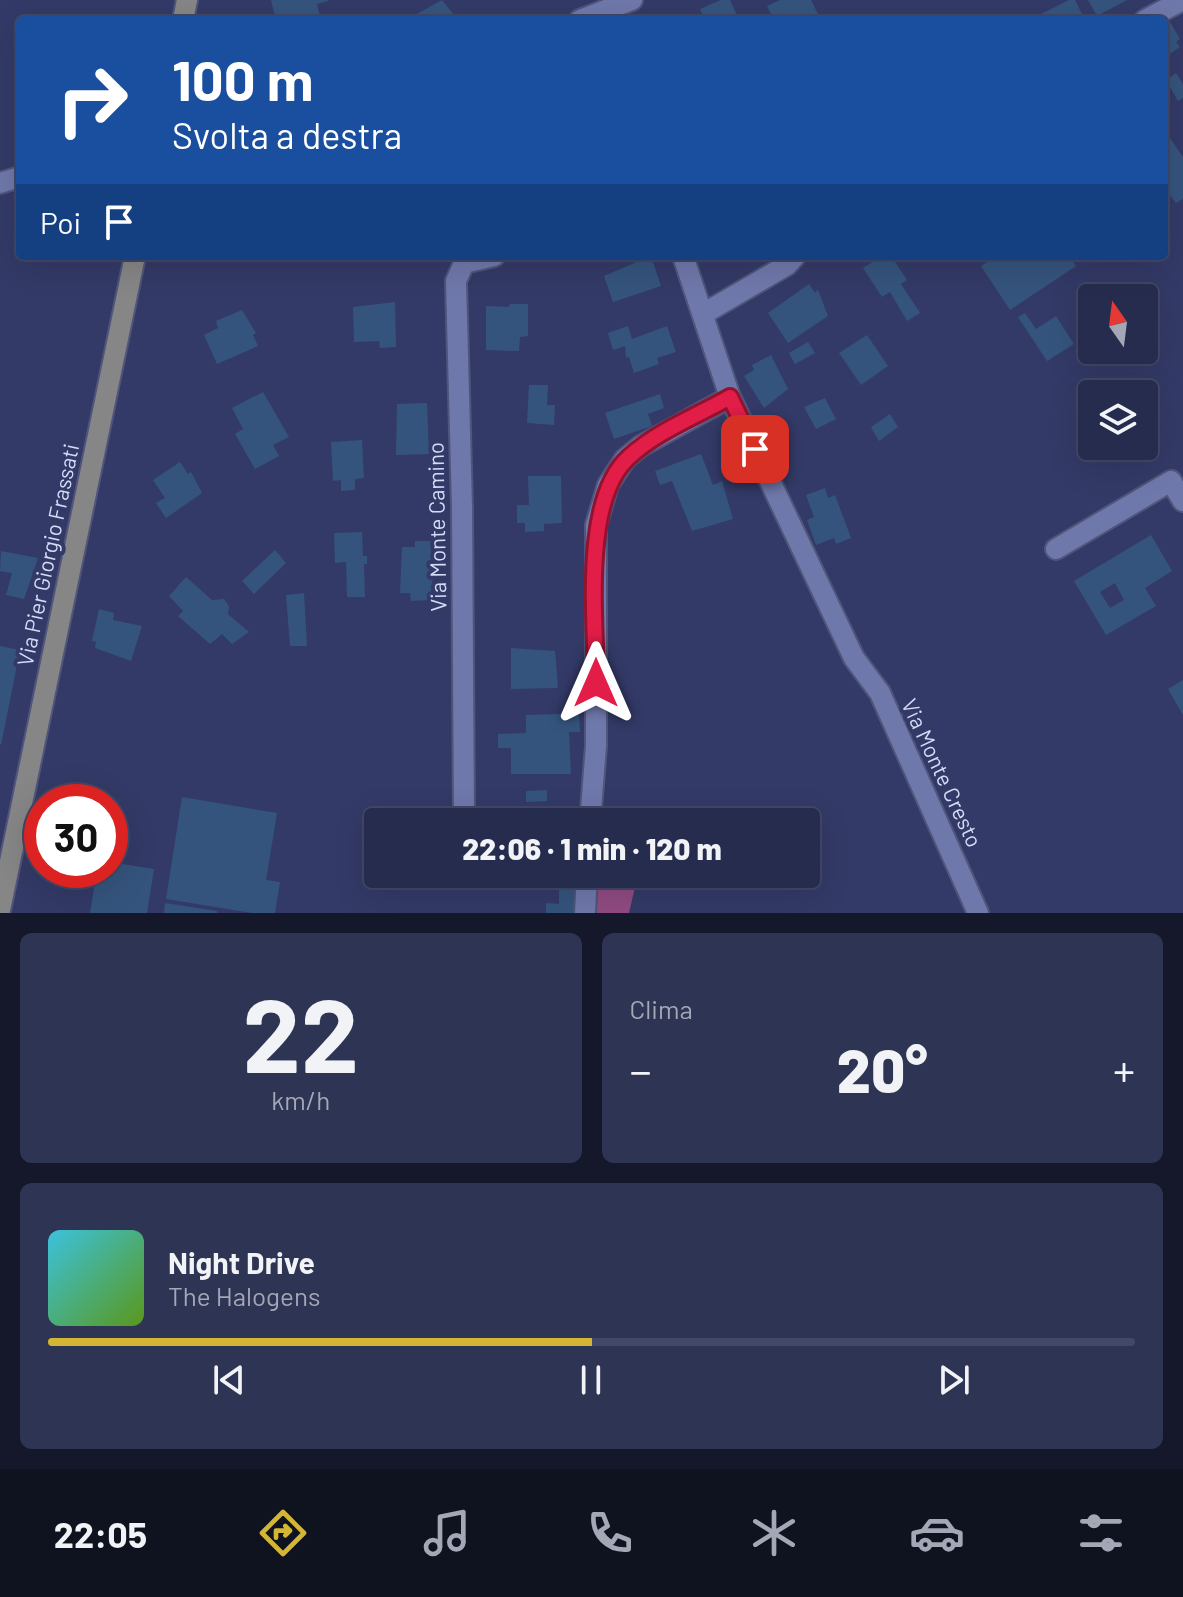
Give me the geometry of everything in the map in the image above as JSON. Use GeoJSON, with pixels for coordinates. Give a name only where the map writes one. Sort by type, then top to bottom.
{"type":"FeatureCollection","features":[{"type":"Feature","properties":{"kind":"street"},"geometry":{"type":"LineString","coordinates":[[606,16],[632,0]]}},
{"type":"Feature","properties":{"kind":"street"},"geometry":{"type":"LineString","coordinates":[[1153,16],[1183,0]]}},
{"type":"Feature","properties":{"kind":"street","name":"Via Pier Giorgio Frassati"},"geometry":{"type":"LineString","coordinates":[[0,910],[134,260]]}},
{"type":"Feature","properties":{"kind":"street","name":"Via Monte Camino"},"geometry":{"type":"LineString","coordinates":[[464,808],[462,507],[456,281],[464,263],[477,260]]}},
{"type":"Feature","properties":{"kind":"street","name":"Via Monte Cresto"},"geometry":{"type":"LineString","coordinates":[[684,260],[730,397],[854,658],[880,693],[978,913]]}},
{"type":"Feature","properties":{"kind":"street"},"geometry":{"type":"LineString","coordinates":[[703,314],[791,260]]}},
{"type":"Feature","properties":{"kind":"street"},"geometry":{"type":"LineString","coordinates":[[591,808],[596,746],[596,525],[608,485],[625,459],[641,446],[730,397]]}},
{"type":"Feature","properties":{"kind":"street"},"geometry":{"type":"LineString","coordinates":[[1056,549],[1171,481],[1183,501]]}},
{"type":"Feature","properties":{"kind":"street"},"geometry":{"type":"LineString","coordinates":[[585,913],[586,888]]}},
{"type":"Feature","properties":{"kind":"shaded area"},"geometry":{"type":"Polygon","coordinates":[[[596,888],[635,888],[629,913],[595,913],[596,888]]]}},
{"type":"Feature","properties":{"kind":"building"},"geometry":{"type":"Polygon","coordinates":[[[271,0],[328,0],[317,4],[320,16],[275,16],[271,0]]]}},
{"type":"Feature","properties":{"kind":"building"},"geometry":{"type":"Polygon","coordinates":[[[442,0],[455,16],[416,16],[442,0]]]}},
{"type":"Feature","properties":{"kind":"building"},"geometry":{"type":"Polygon","coordinates":[[[721,0],[730,0],[737,16],[703,16],[700,9],[721,0]]]}},
{"type":"Feature","properties":{"kind":"building"},"geometry":{"type":"Polygon","coordinates":[[[780,0],[811,0],[819,16],[772,16],[767,6],[780,0]]]}},
{"type":"Feature","properties":{"kind":"building"},"geometry":{"type":"Polygon","coordinates":[[[1075,0],[1083,16],[1037,16],[1075,0]]]}},
{"type":"Feature","properties":{"kind":"building"},"geometry":{"type":"Polygon","coordinates":[[[1088,0],[1127,0],[1097,16],[1088,0]]]}},
{"type":"Feature","properties":{"kind":"building"},"geometry":{"type":"Polygon","coordinates":[[[1168,18],[1180,39],[1176,42],[1180,47],[1168,55],[1168,18]]]}},
{"type":"Feature","properties":{"kind":"building"},"geometry":{"type":"Polygon","coordinates":[[[1176,73],[1183,84],[1183,98],[1178,101],[1168,84],[1168,79],[1176,73]]]}},
{"type":"Feature","properties":{"kind":"building"},"geometry":{"type":"Polygon","coordinates":[[[1168,139],[1183,157],[1183,199],[1176,203],[1168,195],[1168,139]]]}},
{"type":"Feature","properties":{"kind":"building"},"geometry":{"type":"Polygon","coordinates":[[[642,260],[652,260],[661,286],[613,302],[604,276],[642,260]]]}},
{"type":"Feature","properties":{"kind":"building"},"geometry":{"type":"Polygon","coordinates":[[[876,260],[894,260],[907,280],[901,284],[920,313],[907,321],[890,292],[882,297],[863,268],[876,260]]]}},
{"type":"Feature","properties":{"kind":"building"},"geometry":{"type":"Polygon","coordinates":[[[990,260],[1072,260],[1076,266],[1010,310],[981,266],[990,260]]]}},
{"type":"Feature","properties":{"kind":"building"},"geometry":{"type":"Polygon","coordinates":[[[809,284],[815,293],[818,290],[828,316],[788,343],[768,313],[809,284]]]}},
{"type":"Feature","properties":{"kind":"building"},"geometry":{"type":"Polygon","coordinates":[[[395,302],[396,347],[380,348],[379,341],[354,342],[353,307],[395,302]]]}},
{"type":"Feature","properties":{"kind":"building"},"geometry":{"type":"Polygon","coordinates":[[[510,304],[528,304],[528,336],[520,337],[519,351],[486,350],[486,306],[509,307],[510,304]]]}},
{"type":"Feature","properties":{"kind":"building"},"geometry":{"type":"Polygon","coordinates":[[[242,310],[256,333],[253,335],[258,346],[217,364],[204,335],[218,328],[216,321],[242,310]]]}},
{"type":"Feature","properties":{"kind":"building"},"geometry":{"type":"Polygon","coordinates":[[[1025,313],[1036,329],[1056,316],[1074,344],[1047,361],[1018,317],[1025,313]]]}},
{"type":"Feature","properties":{"kind":"building"},"geometry":{"type":"Polygon","coordinates":[[[628,326],[632,339],[667,326],[676,352],[657,358],[659,364],[634,373],[629,357],[626,358],[625,346],[613,350],[608,333],[628,326]]]}},
{"type":"Feature","properties":{"kind":"building"},"geometry":{"type":"Polygon","coordinates":[[[867,335],[888,366],[861,385],[839,353],[867,335]]]}},
{"type":"Feature","properties":{"kind":"building"},"geometry":{"type":"Polygon","coordinates":[[[808,342],[815,353],[795,364],[789,353],[808,342]]]}},
{"type":"Feature","properties":{"kind":"building"},"geometry":{"type":"Polygon","coordinates":[[[771,355],[788,389],[764,408],[744,376],[754,370],[752,365],[771,355]]]}},
{"type":"Feature","properties":{"kind":"building"},"geometry":{"type":"Polygon","coordinates":[[[529,385],[548,385],[547,405],[555,405],[554,425],[527,423],[529,385]]]}},
{"type":"Feature","properties":{"kind":"building"},"geometry":{"type":"Polygon","coordinates":[[[263,392],[289,437],[273,445],[279,456],[255,469],[235,434],[243,429],[232,408],[263,392]]]}},
{"type":"Feature","properties":{"kind":"building"},"geometry":{"type":"Polygon","coordinates":[[[660,394],[664,408],[648,414],[652,426],[614,439],[605,413],[660,394]]]}},
{"type":"Feature","properties":{"kind":"building"},"geometry":{"type":"Polygon","coordinates":[[[825,398],[836,419],[816,429],[804,407],[825,398]]]}},
{"type":"Feature","properties":{"kind":"building"},"geometry":{"type":"Polygon","coordinates":[[[427,403],[429,454],[396,455],[397,404],[427,403]]]}},
{"type":"Feature","properties":{"kind":"building"},"geometry":{"type":"Polygon","coordinates":[[[890,414],[898,427],[879,441],[871,427],[890,414]]]}},
{"type":"Feature","properties":{"kind":"building"},"geometry":{"type":"Polygon","coordinates":[[[362,440],[364,478],[355,479],[355,490],[341,491],[341,480],[333,481],[331,442],[362,440]]]}},
{"type":"Feature","properties":{"kind":"building"},"geometry":{"type":"Polygon","coordinates":[[[701,454],[713,485],[722,481],[733,519],[692,531],[672,481],[660,485],[655,471],[701,454]]]}},
{"type":"Feature","properties":{"kind":"building"},"geometry":{"type":"Polygon","coordinates":[[[180,462],[188,474],[191,472],[202,493],[166,518],[156,503],[165,498],[153,480],[180,462]]]}},
{"type":"Feature","properties":{"kind":"building"},"geometry":{"type":"Polygon","coordinates":[[[528,476],[561,476],[562,523],[544,524],[544,531],[525,532],[525,523],[517,523],[517,505],[529,505],[528,476]]]}},
{"type":"Feature","properties":{"kind":"building"},"geometry":{"type":"Polygon","coordinates":[[[825,488],[828,498],[835,495],[851,538],[836,544],[834,538],[816,545],[807,520],[814,517],[806,495],[825,488]]]}},
{"type":"Feature","properties":{"kind":"building"},"geometry":{"type":"Polygon","coordinates":[[[362,532],[363,556],[367,556],[367,564],[364,564],[365,597],[347,597],[346,562],[335,563],[334,533],[362,532]]]}},
{"type":"Feature","properties":{"kind":"building"},"geometry":{"type":"Polygon","coordinates":[[[1151,535],[1172,571],[1145,588],[1156,606],[1106,635],[1074,581],[1151,535]],[[1115,583],[1100,592],[1110,608],[1124,600],[1115,583]]]}},
{"type":"Feature","properties":{"kind":"building"},"geometry":{"type":"Polygon","coordinates":[[[415,541],[431,541],[433,600],[411,601],[410,593],[400,593],[402,547],[415,547],[415,541]]]}},
{"type":"Feature","properties":{"kind":"building"},"geometry":{"type":"Polygon","coordinates":[[[275,550],[286,563],[254,594],[242,581],[275,550]]]}},
{"type":"Feature","properties":{"kind":"building"},"geometry":{"type":"Polygon","coordinates":[[[1,551],[38,558],[24,599],[6,595],[12,573],[0,571],[1,551]]]}},
{"type":"Feature","properties":{"kind":"building"},"geometry":{"type":"Polygon","coordinates":[[[186,577],[212,600],[224,599],[229,606],[228,614],[249,632],[232,644],[222,634],[210,644],[178,616],[183,611],[169,596],[186,577]]]}},
{"type":"Feature","properties":{"kind":"building"},"geometry":{"type":"Polygon","coordinates":[[[304,593],[307,646],[290,646],[286,595],[304,593]]]}},
{"type":"Feature","properties":{"kind":"building"},"geometry":{"type":"Polygon","coordinates":[[[99,609],[114,613],[113,620],[142,626],[131,661],[95,648],[96,642],[92,641],[99,609]]]}},
{"type":"Feature","properties":{"kind":"building"},"geometry":{"type":"Polygon","coordinates":[[[0,646],[20,650],[1,745],[0,744],[0,646]]]}},
{"type":"Feature","properties":{"kind":"building"},"geometry":{"type":"Polygon","coordinates":[[[511,648],[555,651],[558,688],[511,689],[511,648]]]}},
{"type":"Feature","properties":{"kind":"building"},"geometry":{"type":"Polygon","coordinates":[[[1183,680],[1183,715],[1168,689],[1183,680]]]}},
{"type":"Feature","properties":{"kind":"building"},"geometry":{"type":"Polygon","coordinates":[[[526,715],[579,715],[580,732],[569,732],[571,774],[511,774],[511,748],[498,748],[498,734],[526,733],[526,715]]]}},
{"type":"Feature","properties":{"kind":"building"},"geometry":{"type":"Polygon","coordinates":[[[547,790],[547,801],[526,802],[526,791],[547,790]]]}},
{"type":"Feature","properties":{"kind":"building"},"geometry":{"type":"Polygon","coordinates":[[[182,797],[277,813],[266,880],[280,882],[275,913],[252,913],[166,899],[182,797]]]}},
{"type":"Feature","properties":{"kind":"building"},"geometry":{"type":"Polygon","coordinates":[[[546,806],[546,808],[510,808],[546,806]]]}},
{"type":"Feature","properties":{"kind":"building"},"geometry":{"type":"Polygon","coordinates":[[[128,865],[154,869],[147,913],[90,913],[94,888],[128,888],[128,865]]]}},
{"type":"Feature","properties":{"kind":"building"},"geometry":{"type":"Polygon","coordinates":[[[559,888],[579,888],[578,913],[546,913],[546,903],[559,904],[559,888]]]}},
{"type":"Feature","properties":{"kind":"building"},"geometry":{"type":"Polygon","coordinates":[[[165,903],[217,911],[217,913],[164,913],[165,903]]]}},
{"type":"Feature","properties":{"kind":"route"},"geometry":{"type":"LineString","coordinates":[[596,683],[596,525],[608,485],[625,459],[641,446],[730,397],[755,449]]}}]}
